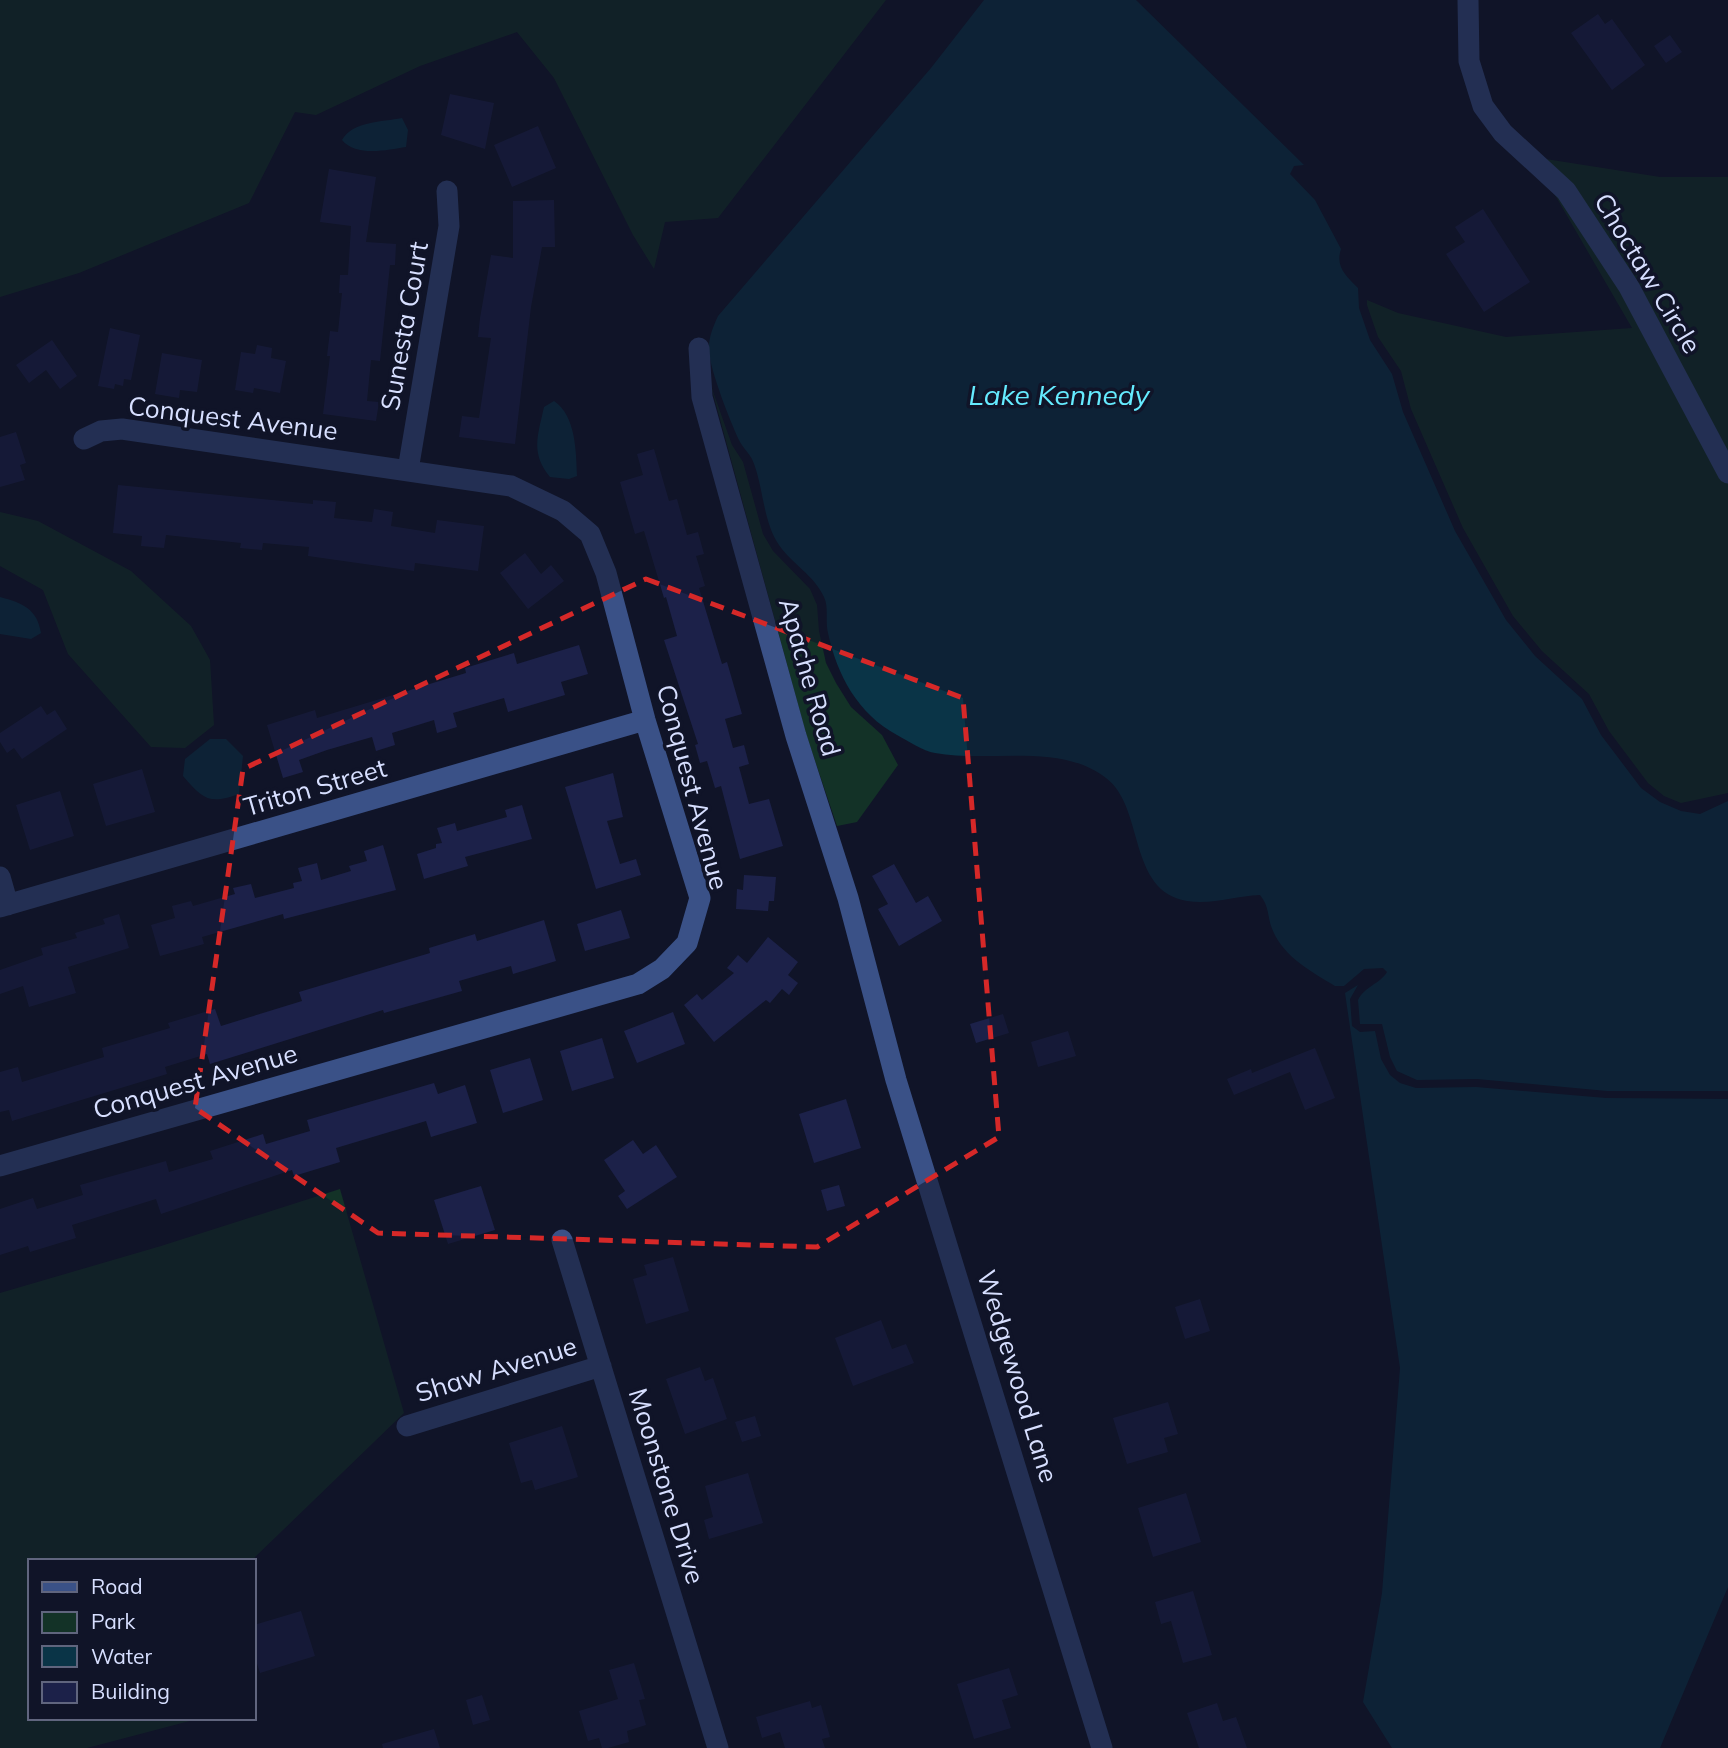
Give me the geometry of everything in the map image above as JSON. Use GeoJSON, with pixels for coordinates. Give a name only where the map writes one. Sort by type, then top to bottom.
{"type":"FeatureCollection","features":[{"type":"Feature","properties":{"kind":"street","name":"Choctaw Circle"},"geometry":{"type":"LineString","coordinates":[[1468,0],[1469,61],[1483,106],[1503,133],[1566,191],[1629,287],[1728,473]]}},
{"type":"Feature","properties":{"kind":"street","name":"Sunesta Court"},"geometry":{"type":"LineString","coordinates":[[408,470],[449,226],[447,191]]}},
{"type":"Feature","properties":{"kind":"street","name":"Apache Road"},"geometry":{"type":"LineString","coordinates":[[699,348],[702,397],[720,464],[734,504],[804,763],[848,898],[880,1020]]}},
{"type":"Feature","properties":{"kind":"street","name":"Conquest Avenue"},"geometry":{"type":"LineString","coordinates":[[0,1166],[638,984],[662,969],[687,943],[700,898],[645,720],[606,573],[590,534],[563,511],[511,486],[408,470],[122,429],[101,431],[85,439]]}},
{"type":"Feature","properties":{"kind":"street","name":"Triton Street"},"geometry":{"type":"LineString","coordinates":[[4,906],[645,720]]}},
{"type":"Feature","properties":{"kind":"street"},"geometry":{"type":"LineString","coordinates":[[0,877],[4,906]]}},
{"type":"Feature","properties":{"kind":"street","name":"Wedgewood Lane"},"geometry":{"type":"LineString","coordinates":[[880,1020],[1102,1748]]}},
{"type":"Feature","properties":{"kind":"street","name":"Moonstone Drive"},"geometry":{"type":"LineString","coordinates":[[562,1240],[718,1748]]}},
{"type":"Feature","properties":{"kind":"street","name":"Shaw Avenue"},"geometry":{"type":"LineString","coordinates":[[408,1426],[601,1366]]}},
{"type":"Feature","properties":{"kind":"highlighted area"},"geometry":{"type":"Polygon","coordinates":[[[646,579],[963,698],[999,1137],[817,1247],[378,1233],[195,1108],[243,769],[646,579]]]}},
{"type":"Feature","properties":{"kind":"green space"},"geometry":{"type":"Polygon","coordinates":[[[0,0],[886,0],[718,218],[665,222],[654,269],[633,235],[554,78],[517,32],[420,66],[316,115],[295,112],[249,203],[79,273],[0,297],[0,0]]]}},
{"type":"Feature","properties":{"kind":"green space"},"geometry":{"type":"Polygon","coordinates":[[[1533,157],[1660,177],[1728,177],[1728,793],[1681,803],[1664,796],[1648,783],[1609,731],[1589,694],[1542,651],[1513,616],[1463,528],[1411,409],[1401,371],[1378,337],[1367,305],[1367,300],[1398,313],[1506,337],[1632,328],[1533,157]]]}},
{"type":"Feature","properties":{"kind":"green space"},"geometry":{"type":"Polygon","coordinates":[[[711,386],[732,445],[743,462],[763,534],[773,551],[810,589],[817,605],[826,663],[851,707],[882,735],[898,765],[857,822],[837,826],[806,734],[711,386]]]}},
{"type":"Feature","properties":{"kind":"green space"},"geometry":{"type":"Polygon","coordinates":[[[0,512],[38,521],[131,571],[191,626],[210,660],[214,725],[185,748],[151,747],[68,654],[43,590],[0,566],[0,512]]]}},
{"type":"Feature","properties":{"kind":"green space"},"geometry":{"type":"Polygon","coordinates":[[[340,1189],[404,1413],[253,1559],[28,1559],[28,1720],[193,1720],[87,1748],[0,1748],[0,1293],[161,1246],[340,1189]]]}},
{"type":"Feature","properties":{"kind":"water","name":"Lake Kennedy"},"geometry":{"type":"Polygon","coordinates":[[[984,0],[1136,0],[1304,165],[1294,166],[1290,174],[1315,200],[1341,249],[1339,261],[1346,275],[1358,288],[1359,308],[1370,340],[1392,374],[1403,412],[1455,531],[1506,620],[1535,656],[1582,699],[1601,735],[1641,788],[1660,802],[1681,811],[1700,814],[1728,801],[1728,1091],[1607,1091],[1477,1079],[1417,1080],[1397,1071],[1390,1057],[1382,1024],[1360,1024],[1358,1000],[1364,991],[1384,976],[1387,972],[1383,968],[1364,969],[1344,986],[1335,986],[1284,949],[1273,931],[1260,895],[1196,902],[1168,894],[1155,882],[1145,865],[1127,808],[1118,791],[1106,778],[1088,767],[1046,757],[930,752],[883,726],[860,705],[851,692],[832,649],[824,597],[815,582],[779,545],[769,525],[756,469],[736,434],[717,383],[710,360],[710,338],[718,316],[931,68],[984,0]]]}},
{"type":"Feature","properties":{"kind":"water"},"geometry":{"type":"Polygon","coordinates":[[[402,118],[408,130],[406,147],[381,151],[363,150],[355,149],[342,140],[353,129],[361,126],[402,118]]]}},
{"type":"Feature","properties":{"kind":"water"},"geometry":{"type":"Polygon","coordinates":[[[554,401],[567,416],[573,435],[577,476],[569,479],[550,477],[538,452],[538,435],[544,407],[554,401]]]}},
{"type":"Feature","properties":{"kind":"water"},"geometry":{"type":"Polygon","coordinates":[[[0,597],[28,608],[36,618],[41,633],[31,639],[0,634],[0,597]]]}},
{"type":"Feature","properties":{"kind":"water"},"geometry":{"type":"Polygon","coordinates":[[[210,739],[226,739],[243,756],[239,794],[220,799],[207,798],[183,776],[185,759],[210,739]]]}},
{"type":"Feature","properties":{"kind":"water"},"geometry":{"type":"Polygon","coordinates":[[[1358,985],[1350,999],[1352,1026],[1360,1032],[1375,1031],[1381,1059],[1390,1075],[1400,1083],[1416,1088],[1476,1087],[1606,1098],[1728,1099],[1728,1587],[1660,1748],[1392,1748],[1363,1702],[1382,1593],[1400,1368],[1345,993],[1358,985]]]}},
{"type":"Feature","properties":{"kind":"building"},"geometry":{"type":"Polygon","coordinates":[[[1598,14],[1605,24],[1612,19],[1645,65],[1612,90],[1571,33],[1598,14]]]}},
{"type":"Feature","properties":{"kind":"building"},"geometry":{"type":"Polygon","coordinates":[[[1670,35],[1682,52],[1666,63],[1654,46],[1670,35]]]}},
{"type":"Feature","properties":{"kind":"building"},"geometry":{"type":"Polygon","coordinates":[[[450,94],[494,103],[485,149],[441,135],[450,94]]]}},
{"type":"Feature","properties":{"kind":"building"},"geometry":{"type":"Polygon","coordinates":[[[538,126],[556,168],[512,187],[494,145],[538,126]]]}},
{"type":"Feature","properties":{"kind":"building"},"geometry":{"type":"Polygon","coordinates":[[[329,169],[376,177],[366,242],[396,244],[395,265],[390,265],[380,361],[371,360],[367,401],[379,402],[376,421],[323,414],[330,356],[327,356],[330,331],[338,332],[342,293],[339,293],[340,275],[348,275],[351,226],[320,222],[329,169]]]}},
{"type":"Feature","properties":{"kind":"building"},"geometry":{"type":"Polygon","coordinates":[[[554,200],[555,247],[542,247],[531,307],[515,444],[459,437],[462,416],[479,418],[491,338],[478,337],[491,255],[513,258],[513,201],[554,200]]]}},
{"type":"Feature","properties":{"kind":"building"},"geometry":{"type":"Polygon","coordinates":[[[1483,209],[1530,282],[1484,312],[1446,254],[1465,242],[1455,227],[1483,209]]]}},
{"type":"Feature","properties":{"kind":"building"},"geometry":{"type":"Polygon","coordinates":[[[110,328],[140,335],[131,380],[124,379],[123,386],[115,384],[114,389],[98,386],[110,328]]]}},
{"type":"Feature","properties":{"kind":"building"},"geometry":{"type":"Polygon","coordinates":[[[52,340],[77,376],[60,389],[46,370],[29,383],[16,365],[52,340]]]}},
{"type":"Feature","properties":{"kind":"building"},"geometry":{"type":"Polygon","coordinates":[[[257,345],[272,348],[271,358],[286,361],[280,393],[254,388],[253,393],[235,390],[241,352],[255,354],[257,345]]]}},
{"type":"Feature","properties":{"kind":"building"},"geometry":{"type":"Polygon","coordinates":[[[162,353],[202,360],[197,392],[180,390],[179,398],[155,394],[162,353]]]}},
{"type":"Feature","properties":{"kind":"building"},"geometry":{"type":"Polygon","coordinates":[[[16,432],[26,463],[20,465],[25,480],[0,487],[0,437],[16,432]]]}},
{"type":"Feature","properties":{"kind":"building"},"geometry":{"type":"Polygon","coordinates":[[[654,449],[669,501],[677,499],[687,535],[698,532],[704,554],[696,556],[705,586],[699,588],[722,664],[727,662],[742,714],[725,719],[733,748],[744,745],[749,764],[739,767],[749,804],[769,799],[783,846],[740,859],[721,786],[715,788],[707,761],[700,763],[695,745],[698,744],[664,640],[677,636],[666,597],[664,598],[644,531],[635,534],[620,482],[643,475],[637,454],[654,449]]]}},
{"type":"Feature","properties":{"kind":"building"},"geometry":{"type":"Polygon","coordinates":[[[118,485],[313,504],[313,500],[336,502],[334,518],[372,522],[374,509],[393,512],[391,526],[435,533],[437,520],[484,526],[478,571],[415,563],[414,571],[308,556],[309,547],[263,543],[262,550],[240,548],[241,543],[166,535],[164,548],[141,546],[142,536],[113,533],[118,485]]]}},
{"type":"Feature","properties":{"kind":"building"},"geometry":{"type":"Polygon","coordinates":[[[525,553],[541,574],[551,565],[564,581],[528,609],[500,573],[525,553]]]}},
{"type":"Feature","properties":{"kind":"building"},"geometry":{"type":"Polygon","coordinates":[[[579,645],[588,674],[561,682],[565,695],[508,712],[504,698],[453,713],[457,727],[437,733],[434,720],[392,733],[395,745],[376,751],[372,737],[327,750],[299,760],[303,772],[283,778],[267,725],[315,710],[317,718],[466,673],[465,668],[514,653],[517,664],[579,645]]]}},
{"type":"Feature","properties":{"kind":"building"},"geometry":{"type":"Polygon","coordinates":[[[41,706],[47,715],[55,710],[67,729],[22,759],[14,748],[7,753],[0,742],[0,733],[41,706]]]}},
{"type":"Feature","properties":{"kind":"building"},"geometry":{"type":"Polygon","coordinates":[[[142,769],[155,812],[106,826],[93,784],[142,769]]]}},
{"type":"Feature","properties":{"kind":"building"},"geometry":{"type":"Polygon","coordinates":[[[613,773],[623,817],[607,821],[620,864],[636,859],[641,875],[596,889],[565,787],[613,773]]]}},
{"type":"Feature","properties":{"kind":"building"},"geometry":{"type":"Polygon","coordinates":[[[60,791],[74,836],[30,850],[16,805],[60,791]]]}},
{"type":"Feature","properties":{"kind":"building"},"geometry":{"type":"Polygon","coordinates":[[[522,805],[532,839],[465,857],[468,866],[424,879],[417,854],[436,848],[436,844],[442,843],[437,828],[455,823],[457,831],[507,817],[505,810],[522,805]]]}},
{"type":"Feature","properties":{"kind":"building"},"geometry":{"type":"Polygon","coordinates":[[[383,845],[396,890],[284,919],[283,914],[202,937],[204,944],[160,956],[151,925],[175,918],[172,906],[191,901],[193,906],[235,894],[233,888],[251,884],[255,898],[294,888],[293,883],[302,881],[298,868],[317,863],[321,880],[351,871],[349,866],[367,861],[364,851],[383,845]]]}},
{"type":"Feature","properties":{"kind":"building"},"geometry":{"type":"Polygon","coordinates":[[[894,864],[916,903],[928,896],[942,921],[899,946],[878,909],[888,904],[872,876],[894,864]]]}},
{"type":"Feature","properties":{"kind":"building"},"geometry":{"type":"Polygon","coordinates":[[[744,875],[776,877],[774,901],[769,901],[768,911],[736,909],[737,889],[743,890],[744,875]]]}},
{"type":"Feature","properties":{"kind":"building"},"geometry":{"type":"Polygon","coordinates":[[[621,910],[630,938],[585,951],[577,924],[621,910]]]}},
{"type":"Feature","properties":{"kind":"building"},"geometry":{"type":"Polygon","coordinates":[[[119,914],[129,948],[68,967],[76,993],[29,1007],[23,986],[0,994],[0,970],[43,955],[41,948],[77,938],[75,933],[105,924],[103,919],[119,914]]]}},
{"type":"Feature","properties":{"kind":"building"},"geometry":{"type":"Polygon","coordinates":[[[544,920],[556,961],[513,974],[511,966],[459,981],[462,991],[384,1013],[383,1010],[210,1064],[207,1054],[165,1067],[167,1074],[12,1121],[9,1110],[0,1112],[0,1072],[18,1067],[22,1082],[104,1057],[102,1048],[170,1028],[168,1023],[215,1009],[221,1026],[302,1001],[299,992],[430,953],[429,948],[475,934],[477,941],[544,920]]]}},
{"type":"Feature","properties":{"kind":"building"},"geometry":{"type":"Polygon","coordinates":[[[768,937],[798,962],[788,975],[798,983],[789,995],[782,989],[770,1003],[766,1000],[714,1042],[684,1005],[697,994],[702,1000],[734,973],[727,968],[738,955],[747,963],[768,937]]]}},
{"type":"Feature","properties":{"kind":"building"},"geometry":{"type":"Polygon","coordinates":[[[673,1012],[685,1044],[637,1063],[624,1031],[673,1012]]]}},
{"type":"Feature","properties":{"kind":"building"},"geometry":{"type":"Polygon","coordinates":[[[1003,1014],[1009,1033],[976,1043],[970,1024],[1003,1014]]]}},
{"type":"Feature","properties":{"kind":"building"},"geometry":{"type":"Polygon","coordinates":[[[1068,1031],[1076,1056],[1038,1067],[1031,1042],[1068,1031]]]}},
{"type":"Feature","properties":{"kind":"building"},"geometry":{"type":"Polygon","coordinates":[[[602,1038],[614,1078],[572,1091],[560,1051],[602,1038]]]}},
{"type":"Feature","properties":{"kind":"building"},"geometry":{"type":"Polygon","coordinates":[[[1315,1048],[1335,1098],[1305,1110],[1290,1072],[1234,1095],[1227,1079],[1251,1069],[1252,1073],[1315,1048]]]}},
{"type":"Feature","properties":{"kind":"building"},"geometry":{"type":"Polygon","coordinates":[[[530,1058],[543,1100],[503,1113],[490,1070],[530,1058]]]}},
{"type":"Feature","properties":{"kind":"building"},"geometry":{"type":"Polygon","coordinates":[[[434,1083],[438,1094],[465,1085],[477,1123],[431,1137],[426,1121],[336,1148],[340,1162],[294,1176],[292,1170],[161,1214],[156,1199],[72,1225],[76,1238],[30,1252],[28,1246],[0,1255],[0,1209],[33,1198],[37,1209],[83,1195],[80,1185],[166,1161],[169,1172],[213,1159],[210,1151],[263,1134],[266,1144],[310,1131],[307,1120],[434,1083]]]}},
{"type":"Feature","properties":{"kind":"building"},"geometry":{"type":"Polygon","coordinates":[[[846,1099],[861,1148],[814,1163],[799,1114],[846,1099]]]}},
{"type":"Feature","properties":{"kind":"building"},"geometry":{"type":"Polygon","coordinates":[[[633,1140],[643,1154],[656,1145],[677,1177],[627,1209],[618,1196],[625,1191],[604,1160],[633,1140]]]}},
{"type":"Feature","properties":{"kind":"building"},"geometry":{"type":"Polygon","coordinates":[[[839,1185],[845,1206],[827,1211],[821,1190],[839,1185]]]}},
{"type":"Feature","properties":{"kind":"building"},"geometry":{"type":"Polygon","coordinates":[[[481,1186],[495,1230],[448,1244],[434,1200],[481,1186]]]}},
{"type":"Feature","properties":{"kind":"building"},"geometry":{"type":"Polygon","coordinates":[[[673,1257],[689,1311],[646,1324],[633,1279],[647,1275],[644,1265],[673,1257]]]}},
{"type":"Feature","properties":{"kind":"building"},"geometry":{"type":"Polygon","coordinates":[[[1200,1299],[1210,1331],[1185,1339],[1175,1307],[1200,1299]]]}},
{"type":"Feature","properties":{"kind":"building"},"geometry":{"type":"Polygon","coordinates":[[[881,1320],[892,1349],[906,1344],[914,1363],[853,1386],[835,1338],[881,1320]]]}},
{"type":"Feature","properties":{"kind":"building"},"geometry":{"type":"Polygon","coordinates":[[[700,1367],[705,1381],[713,1378],[727,1419],[685,1434],[666,1379],[700,1367]]]}},
{"type":"Feature","properties":{"kind":"building"},"geometry":{"type":"Polygon","coordinates":[[[1168,1402],[1178,1434],[1164,1438],[1168,1452],[1127,1464],[1113,1418],[1168,1402]]]}},
{"type":"Feature","properties":{"kind":"building"},"geometry":{"type":"Polygon","coordinates":[[[755,1416],[761,1436],[742,1442],[735,1422],[755,1416]]]}},
{"type":"Feature","properties":{"kind":"building"},"geometry":{"type":"Polygon","coordinates":[[[562,1426],[578,1477],[535,1490],[532,1480],[521,1483],[509,1443],[562,1426]]]}},
{"type":"Feature","properties":{"kind":"building"},"geometry":{"type":"Polygon","coordinates":[[[748,1473],[763,1523],[709,1539],[704,1520],[713,1517],[705,1486],[748,1473]]]}},
{"type":"Feature","properties":{"kind":"building"},"geometry":{"type":"Polygon","coordinates":[[[1186,1493],[1201,1542],[1153,1557],[1138,1508],[1186,1493]]]}},
{"type":"Feature","properties":{"kind":"building"},"geometry":{"type":"Polygon","coordinates":[[[1193,1591],[1212,1655],[1183,1663],[1171,1621],[1161,1624],[1155,1602],[1193,1591]]]}},
{"type":"Feature","properties":{"kind":"building"},"geometry":{"type":"Polygon","coordinates":[[[301,1611],[315,1656],[260,1673],[256,1660],[256,1624],[301,1611]]]}},
{"type":"Feature","properties":{"kind":"building"},"geometry":{"type":"Polygon","coordinates":[[[634,1663],[645,1699],[639,1700],[646,1725],[627,1731],[629,1742],[602,1748],[599,1738],[588,1741],[579,1711],[618,1699],[609,1670],[634,1663]]]}},
{"type":"Feature","properties":{"kind":"building"},"geometry":{"type":"Polygon","coordinates":[[[1009,1668],[1018,1695],[1002,1700],[1011,1728],[974,1739],[957,1684],[1009,1668]]]}},
{"type":"Feature","properties":{"kind":"building"},"geometry":{"type":"Polygon","coordinates":[[[482,1695],[490,1720],[473,1725],[466,1700],[482,1695]]]}},
{"type":"Feature","properties":{"kind":"building"},"geometry":{"type":"Polygon","coordinates":[[[810,1701],[812,1708],[821,1705],[830,1737],[822,1739],[825,1748],[785,1748],[780,1732],[762,1738],[756,1717],[810,1701]]]}},
{"type":"Feature","properties":{"kind":"building"},"geometry":{"type":"Polygon","coordinates":[[[1217,1703],[1223,1721],[1236,1717],[1247,1748],[1199,1748],[1187,1713],[1217,1703]]]}},
{"type":"Feature","properties":{"kind":"building"},"geometry":{"type":"Polygon","coordinates":[[[434,1729],[440,1748],[383,1748],[382,1744],[434,1729]]]}}]}
